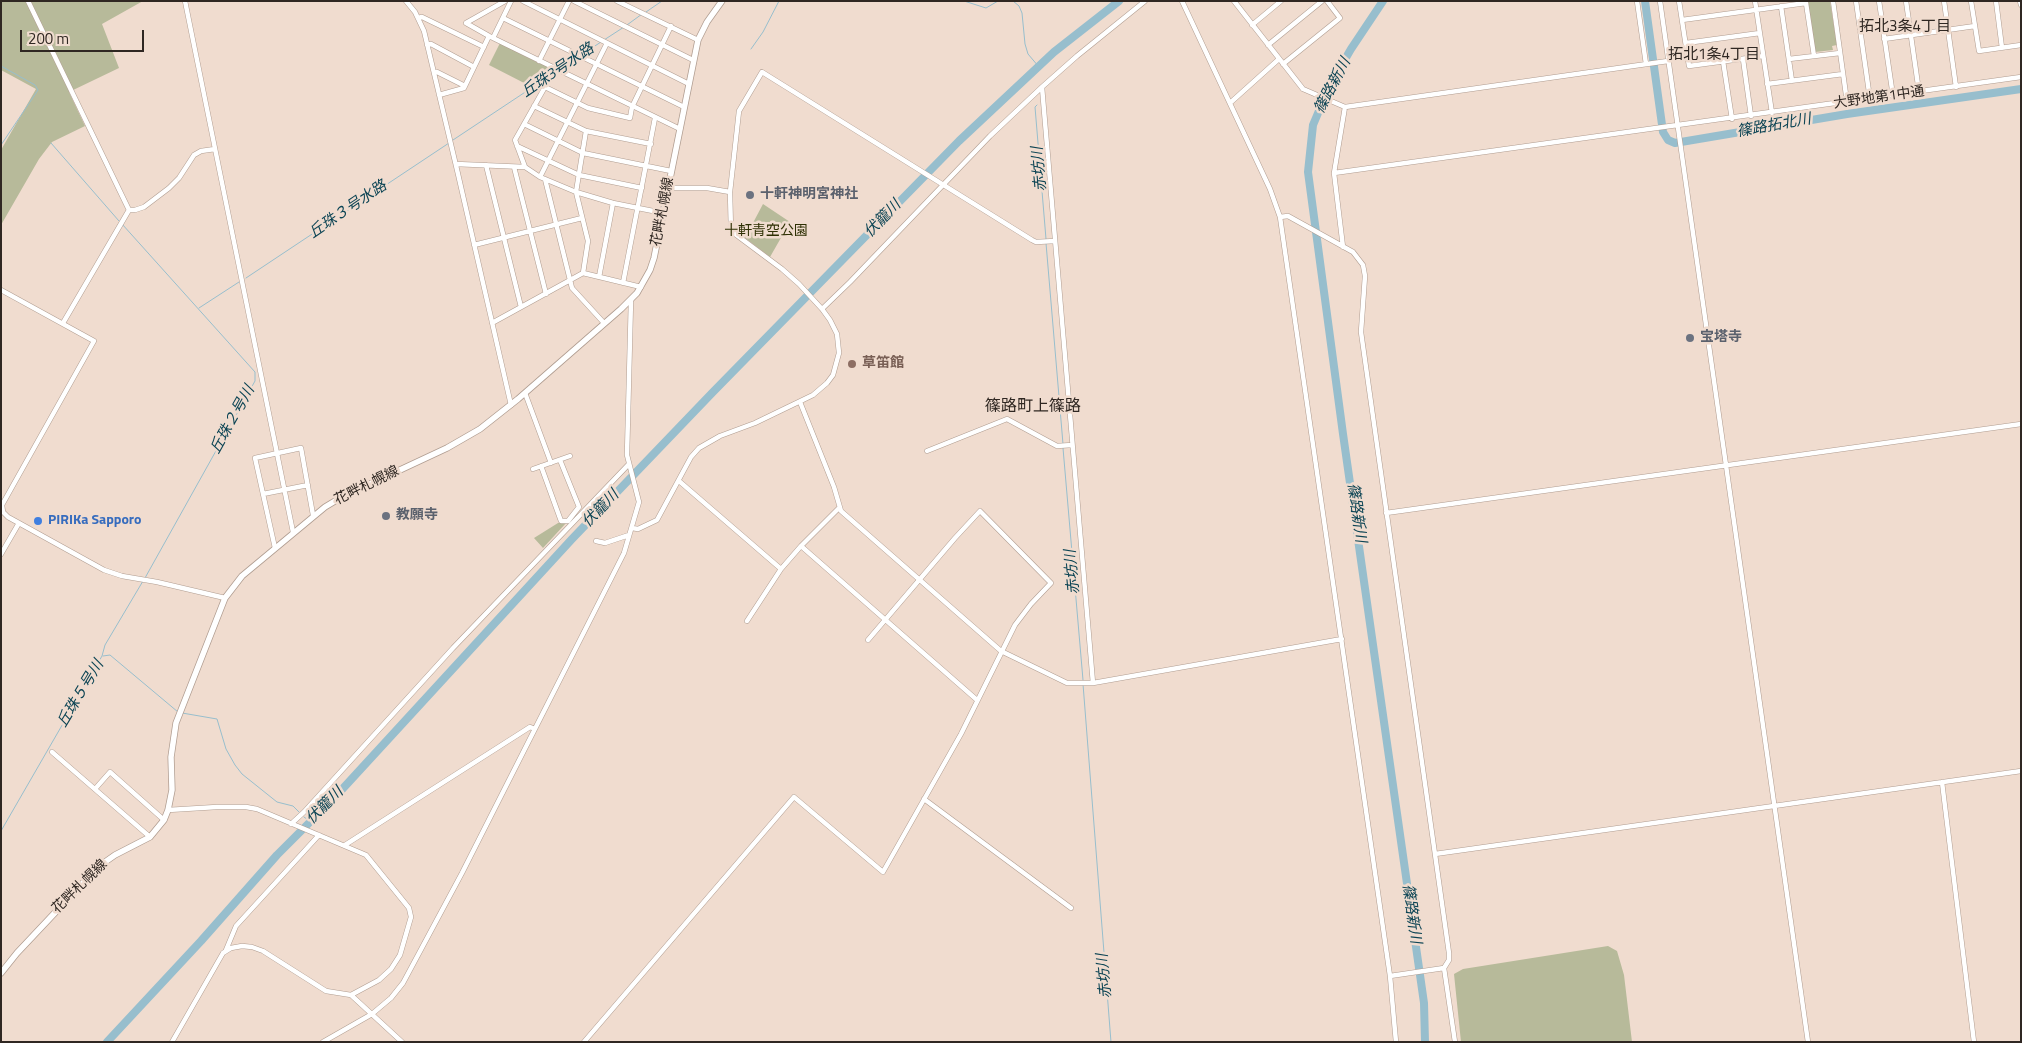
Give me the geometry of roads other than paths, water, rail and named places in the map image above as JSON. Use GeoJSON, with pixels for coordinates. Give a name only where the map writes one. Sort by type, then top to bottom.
{"type":"FeatureCollection","features":[{"type":"Feature","properties":{"kind":"main road","name":"花畔札幌線"},"geometry":{"type":"LineString","coordinates":[[1,973],[17,953],[98,867],[115,855],[150,838],[164,820],[172,790],[172,742],[180,712],[225,598],[242,576],[313,515],[340,498],[462,440],[511,405],[604,324],[641,287],[654,258],[698,40],[707,22],[722,1]]}},
{"type":"Feature","properties":{"kind":"street"},"geometry":{"type":"LineString","coordinates":[[28,1],[129,210]]}},
{"type":"Feature","properties":{"kind":"street"},"geometry":{"type":"LineString","coordinates":[[185,1],[286,490],[293,532]]}},
{"type":"Feature","properties":{"kind":"street"},"geometry":{"type":"LineString","coordinates":[[406,1],[418,18],[440,95],[511,405]]}},
{"type":"Feature","properties":{"kind":"street"},"geometry":{"type":"LineString","coordinates":[[505,1],[466,23],[632,107],[680,129]]}},
{"type":"Feature","properties":{"kind":"street"},"geometry":{"type":"LineString","coordinates":[[440,95],[464,88],[484,47],[503,18],[511,1]]}},
{"type":"Feature","properties":{"kind":"street"},"geometry":{"type":"LineString","coordinates":[[523,1],[689,84]]}},
{"type":"Feature","properties":{"kind":"street"},"geometry":{"type":"LineString","coordinates":[[540,61],[569,1]]}},
{"type":"Feature","properties":{"kind":"street"},"geometry":{"type":"LineString","coordinates":[[574,1],[693,60]]}},
{"type":"Feature","properties":{"kind":"street"},"geometry":{"type":"LineString","coordinates":[[617,1],[698,40]]}},
{"type":"Feature","properties":{"kind":"street"},"geometry":{"type":"LineString","coordinates":[[820,307],[857,275],[942,184],[1042,87],[1145,1]]}},
{"type":"Feature","properties":{"kind":"street"},"geometry":{"type":"LineString","coordinates":[[1182,1],[1270,188],[1280,217],[1390,976],[1396,1042]]}},
{"type":"Feature","properties":{"kind":"street"},"geometry":{"type":"LineString","coordinates":[[1252,25],[1281,1]]}},
{"type":"Feature","properties":{"kind":"street"},"geometry":{"type":"LineString","coordinates":[[1268,45],[1322,1]]}},
{"type":"Feature","properties":{"kind":"street"},"geometry":{"type":"LineString","coordinates":[[1283,64],[1340,18],[1327,1]]}},
{"type":"Feature","properties":{"kind":"street"},"geometry":{"type":"LineString","coordinates":[[1637,1],[1647,64]]}},
{"type":"Feature","properties":{"kind":"street"},"geometry":{"type":"LineString","coordinates":[[1660,1],[1808,1042]]}},
{"type":"Feature","properties":{"kind":"street"},"geometry":{"type":"LineString","coordinates":[[1679,1],[1689,66],[1763,56]]}},
{"type":"Feature","properties":{"kind":"street"},"geometry":{"type":"LineString","coordinates":[[1755,1],[1772,113]]}},
{"type":"Feature","properties":{"kind":"street"},"geometry":{"type":"LineString","coordinates":[[1833,1],[1847,102]]}},
{"type":"Feature","properties":{"kind":"street"},"geometry":{"type":"LineString","coordinates":[[1856,1],[1870,99]]}},
{"type":"Feature","properties":{"kind":"street"},"geometry":{"type":"LineString","coordinates":[[1879,1],[1892,96]]}},
{"type":"Feature","properties":{"kind":"street"},"geometry":{"type":"LineString","coordinates":[[1906,1],[1919,92]]}},
{"type":"Feature","properties":{"kind":"street"},"geometry":{"type":"LineString","coordinates":[[1944,1],[1956,87]]}},
{"type":"Feature","properties":{"kind":"street"},"geometry":{"type":"LineString","coordinates":[[1971,1],[1979,51],[2021,45]]}},
{"type":"Feature","properties":{"kind":"street"},"geometry":{"type":"LineString","coordinates":[[1996,1],[2002,48]]}},
{"type":"Feature","properties":{"kind":"street"},"geometry":{"type":"LineString","coordinates":[[1237,2],[1252,25],[1305,90],[1345,107],[1668,61]]}},
{"type":"Feature","properties":{"kind":"street"},"geometry":{"type":"LineString","coordinates":[[1682,20],[1806,3],[1814,56]]}},
{"type":"Feature","properties":{"kind":"street"},"geometry":{"type":"LineString","coordinates":[[1781,6],[1792,81]]}},
{"type":"Feature","properties":{"kind":"street"},"geometry":{"type":"LineString","coordinates":[[418,18],[422,17],[484,47]]}},
{"type":"Feature","properties":{"kind":"street"},"geometry":{"type":"LineString","coordinates":[[503,18],[684,107]]}},
{"type":"Feature","properties":{"kind":"street"},"geometry":{"type":"LineString","coordinates":[[525,167],[515,140],[544,86],[588,108],[630,118],[632,107],[671,26]]}},
{"type":"Feature","properties":{"kind":"street"},"geometry":{"type":"LineString","coordinates":[[1884,39],[1975,26]]}},
{"type":"Feature","properties":{"kind":"street"},"geometry":{"type":"LineString","coordinates":[[1686,43],[1760,32]]}},
{"type":"Feature","properties":{"kind":"street"},"geometry":{"type":"LineString","coordinates":[[604,42],[596,64],[548,161],[543,178],[557,224],[572,288],[604,324]]}},
{"type":"Feature","properties":{"kind":"street"},"geometry":{"type":"LineString","coordinates":[[427,45],[431,44],[474,67]]}},
{"type":"Feature","properties":{"kind":"street"},"geometry":{"type":"LineString","coordinates":[[1789,59],[1840,53]]}},
{"type":"Feature","properties":{"kind":"street"},"geometry":{"type":"LineString","coordinates":[[1230,103],[1279,59]]}},
{"type":"Feature","properties":{"kind":"street"},"geometry":{"type":"LineString","coordinates":[[1743,59],[1751,116]]}},
{"type":"Feature","properties":{"kind":"street"},"geometry":{"type":"LineString","coordinates":[[1723,61],[1732,119]]}},
{"type":"Feature","properties":{"kind":"street"},"geometry":{"type":"LineString","coordinates":[[434,73],[437,72],[465,86]]}},
{"type":"Feature","properties":{"kind":"street"},"geometry":{"type":"LineString","coordinates":[[632,528],[644,527],[658,520],[691,457],[708,442],[755,423],[813,395],[832,376],[839,353],[837,334],[830,320],[820,307],[782,269],[731,231],[730,192],[739,111],[762,72],[1032,240],[1036,242],[1055,241]]}},
{"type":"Feature","properties":{"kind":"street"},"geometry":{"type":"LineString","coordinates":[[1767,84],[1843,74]]}},
{"type":"Feature","properties":{"kind":"street","name":"大野地第1中通"},"geometry":{"type":"LineString","coordinates":[[1334,173],[1669,125],[1732,119],[2021,77]]}},
{"type":"Feature","properties":{"kind":"street"},"geometry":{"type":"LineString","coordinates":[[1042,87],[1091,683]]}},
{"type":"Feature","properties":{"kind":"street"},"geometry":{"type":"LineString","coordinates":[[534,106],[586,131],[651,144]]}},
{"type":"Feature","properties":{"kind":"street"},"geometry":{"type":"LineString","coordinates":[[1340,245],[1334,173],[1345,107]]}},
{"type":"Feature","properties":{"kind":"street"},"geometry":{"type":"LineString","coordinates":[[623,283],[655,118]]}},
{"type":"Feature","properties":{"kind":"street"},"geometry":{"type":"LineString","coordinates":[[524,124],[583,153],[671,171]]}},
{"type":"Feature","properties":{"kind":"street"},"geometry":{"type":"LineString","coordinates":[[583,273],[588,242],[576,192],[586,131]]}},
{"type":"Feature","properties":{"kind":"street"},"geometry":{"type":"LineString","coordinates":[[518,146],[579,175],[642,188]]}},
{"type":"Feature","properties":{"kind":"street"},"geometry":{"type":"LineString","coordinates":[[129,210],[144,207],[169,188],[179,178],[194,155],[201,151],[215,149]]}},
{"type":"Feature","properties":{"kind":"street"},"geometry":{"type":"LineString","coordinates":[[456,164],[525,167],[543,178],[576,192],[613,203],[663,213]]}},
{"type":"Feature","properties":{"kind":"street"},"geometry":{"type":"LineString","coordinates":[[486,166],[521,307]]}},
{"type":"Feature","properties":{"kind":"street"},"geometry":{"type":"LineString","coordinates":[[514,166],[546,294]]}},
{"type":"Feature","properties":{"kind":"street"},"geometry":{"type":"LineString","coordinates":[[668,188],[707,188],[730,192]]}},
{"type":"Feature","properties":{"kind":"street"},"geometry":{"type":"LineString","coordinates":[[599,277],[613,203]]}},
{"type":"Feature","properties":{"kind":"street"},"geometry":{"type":"LineString","coordinates":[[63,323],[129,210]]}},
{"type":"Feature","properties":{"kind":"street"},"geometry":{"type":"LineString","coordinates":[[1280,217],[1290,218],[1340,245],[1359,258],[1364,270],[1360,332],[1449,953],[1449,960],[1444,968],[1390,976]]}},
{"type":"Feature","properties":{"kind":"street"},"geometry":{"type":"LineString","coordinates":[[474,245],[582,218]]}},
{"type":"Feature","properties":{"kind":"street"},"geometry":{"type":"LineString","coordinates":[[492,322],[583,273],[641,287]]}},
{"type":"Feature","properties":{"kind":"street"},"geometry":{"type":"LineString","coordinates":[[1,290],[94,341],[2,506],[3,512],[8,518],[104,570],[122,576],[144,579],[225,598]]}},
{"type":"Feature","properties":{"kind":"street"},"geometry":{"type":"LineString","coordinates":[[323,1042],[372,1014],[391,998],[403,983],[462,873],[624,553],[639,502],[627,454],[631,299]]}},
{"type":"Feature","properties":{"kind":"street"},"geometry":{"type":"LineString","coordinates":[[525,393],[551,463]]}},
{"type":"Feature","properties":{"kind":"street"},"geometry":{"type":"LineString","coordinates":[[800,402],[834,487],[839,508],[1001,651],[1066,682],[1091,683],[1342,639]]}},
{"type":"Feature","properties":{"kind":"street"},"geometry":{"type":"LineString","coordinates":[[927,451],[1008,419],[1059,446],[1071,445]]}},
{"type":"Feature","properties":{"kind":"street"},"geometry":{"type":"LineString","coordinates":[[1386,513],[2021,424]]}},
{"type":"Feature","properties":{"kind":"street"},"geometry":{"type":"LineString","coordinates":[[275,548],[255,458],[300,448],[313,515]]}},
{"type":"Feature","properties":{"kind":"street"},"geometry":{"type":"LineString","coordinates":[[534,469],[570,456]]}},
{"type":"Feature","properties":{"kind":"street"},"geometry":{"type":"LineString","coordinates":[[541,466],[561,521],[568,521],[579,507],[560,460]]}},
{"type":"Feature","properties":{"kind":"street"},"geometry":{"type":"LineString","coordinates":[[294,825],[452,648],[629,466]]}},
{"type":"Feature","properties":{"kind":"street"},"geometry":{"type":"LineString","coordinates":[[679,481],[781,569]]}},
{"type":"Feature","properties":{"kind":"street"},"geometry":{"type":"LineString","coordinates":[[263,494],[308,485]]}},
{"type":"Feature","properties":{"kind":"street"},"geometry":{"type":"LineString","coordinates":[[747,621],[781,569],[839,508]]}},
{"type":"Feature","properties":{"kind":"street"},"geometry":{"type":"LineString","coordinates":[[584,1042],[794,797],[882,872],[961,734],[1015,625],[1031,604],[1051,583],[980,511],[868,640]]}},
{"type":"Feature","properties":{"kind":"street"},"geometry":{"type":"LineString","coordinates":[[1,554],[19,523]]}},
{"type":"Feature","properties":{"kind":"street"},"geometry":{"type":"LineString","coordinates":[[596,541],[605,543],[630,535]]}},
{"type":"Feature","properties":{"kind":"street"},"geometry":{"type":"LineString","coordinates":[[801,546],[977,700]]}},
{"type":"Feature","properties":{"kind":"street"},"geometry":{"type":"LineString","coordinates":[[345,845],[530,727],[535,729]]}},
{"type":"Feature","properties":{"kind":"street"},"geometry":{"type":"LineString","coordinates":[[52,752],[150,838]]}},
{"type":"Feature","properties":{"kind":"street"},"geometry":{"type":"LineString","coordinates":[[1435,854],[2021,771]]}},
{"type":"Feature","properties":{"kind":"street"},"geometry":{"type":"LineString","coordinates":[[95,788],[110,772],[164,820]]}},
{"type":"Feature","properties":{"kind":"street"},"geometry":{"type":"LineString","coordinates":[[1942,782],[1974,1042]]}},
{"type":"Feature","properties":{"kind":"street"},"geometry":{"type":"LineString","coordinates":[[924,799],[1071,908]]}},
{"type":"Feature","properties":{"kind":"street"},"geometry":{"type":"LineString","coordinates":[[168,810],[246,807],[257,809],[366,855],[409,908],[411,917],[400,955],[391,969],[379,980],[351,995]]}},
{"type":"Feature","properties":{"kind":"street"},"geometry":{"type":"LineString","coordinates":[[226,951],[236,926],[317,834]]}},
{"type":"Feature","properties":{"kind":"street"},"geometry":{"type":"LineString","coordinates":[[172,1042],[223,953],[231,948],[242,946],[263,951],[326,991],[351,995],[402,1042]]}},
{"type":"Feature","properties":{"kind":"street"},"geometry":{"type":"LineString","coordinates":[[1444,968],[1455,1042]]}},
{"type":"Feature","properties":{"kind":"waterway","name":"丘珠3号水路"},"geometry":{"type":"LineString","coordinates":[[646,12],[662,1]]}},
{"type":"Feature","properties":{"kind":"waterway","name":"赤坊川"},"geometry":{"type":"LineString","coordinates":[[751,49],[763,32],[779,1]]}},
{"type":"Feature","properties":{"kind":"waterway","name":"赤坊川"},"geometry":{"type":"LineString","coordinates":[[964,1],[986,8],[998,1]]}},
{"type":"Feature","properties":{"kind":"waterway","name":"赤坊川"},"geometry":{"type":"LineString","coordinates":[[1013,1],[1019,6],[1022,13],[1025,44],[1028,54],[1039,67]]}},
{"type":"Feature","properties":{"kind":"waterway","name":"伏籠川"},"geometry":{"type":"LineString","coordinates":[[107,1042],[201,941],[277,855],[336,796],[572,539],[713,392],[959,141],[1054,52],[1119,1]]}},
{"type":"Feature","properties":{"kind":"waterway","name":"篠路新川"},"geometry":{"type":"LineString","coordinates":[[1383,1],[1351,49],[1329,87],[1313,125],[1308,172],[1343,434],[1424,1003],[1425,1042]]}},
{"type":"Feature","properties":{"kind":"waterway","name":"篠路拓北川"},"geometry":{"type":"LineString","coordinates":[[1645,1],[1663,132],[1668,140],[1675,143],[1847,114],[2021,89]]}},
{"type":"Feature","properties":{"kind":"waterway","name":"丘珠3号水路"},"geometry":{"type":"LineString","coordinates":[[627,25],[642,14]]}},
{"type":"Feature","properties":{"kind":"waterway","name":"丘珠3号水路"},"geometry":{"type":"LineString","coordinates":[[604,40],[624,27]]}},
{"type":"Feature","properties":{"kind":"waterway","name":"丘珠3号水路"},"geometry":{"type":"LineString","coordinates":[[581,55],[601,42]]}},
{"type":"Feature","properties":{"kind":"waterway","name":"丘珠3号水路"},"geometry":{"type":"LineString","coordinates":[[560,69],[578,57]]}},
{"type":"Feature","properties":{"kind":"waterway","name":"丘珠２号川"},"geometry":{"type":"LineString","coordinates":[[1,66],[35,85],[38,90],[1,145]]}},
{"type":"Feature","properties":{"kind":"waterway","name":"丘珠3号水路"},"geometry":{"type":"LineString","coordinates":[[453,140],[557,71]]}},
{"type":"Feature","properties":{"kind":"waterway","name":"赤坊川"},"geometry":{"type":"LineString","coordinates":[[1037,105],[1035,107],[1046,239]]}},
{"type":"Feature","properties":{"kind":"waterway","name":"丘珠２号川"},"geometry":{"type":"LineString","coordinates":[[51,143],[119,221]]}},
{"type":"Feature","properties":{"kind":"waterway","name":"丘珠３号水路"},"geometry":{"type":"LineString","coordinates":[[246,278],[449,143]]}},
{"type":"Feature","properties":{"kind":"waterway","name":"丘珠２号川"},"geometry":{"type":"LineString","coordinates":[[122,224],[255,372],[255,381],[145,578]]}},
{"type":"Feature","properties":{"kind":"waterway","name":"赤坊川"},"geometry":{"type":"LineString","coordinates":[[1046,243],[1063,444]]}},
{"type":"Feature","properties":{"kind":"waterway","name":"丘珠３号水路"},"geometry":{"type":"LineString","coordinates":[[199,308],[239,282]]}},
{"type":"Feature","properties":{"kind":"waterway","name":"赤坊川"},"geometry":{"type":"LineString","coordinates":[[1063,448],[1083,680]]}},
{"type":"Feature","properties":{"kind":"waterway","name":"丘珠５号川"},"geometry":{"type":"LineString","coordinates":[[1,831],[143,581]]}},
{"type":"Feature","properties":{"kind":"waterway","name":"丘珠５号川"},"geometry":{"type":"LineString","coordinates":[[103,656],[110,655],[178,712]]}},
{"type":"Feature","properties":{"kind":"waterway","name":"赤坊川"},"geometry":{"type":"LineString","coordinates":[[1083,684],[1111,1042]]}},
{"type":"Feature","properties":{"kind":"waterway","name":"丘珠５号川"},"geometry":{"type":"LineString","coordinates":[[182,713],[217,719],[226,749],[242,774],[277,802],[293,806],[299,812]]}},
{"type":"Feature","properties":{"kind":"waterway","name":"丘珠５号川"},"geometry":{"type":"LineString","coordinates":[[304,817],[311,822]]}},
{"type":"Feature","properties":{"kind":"place","name":"十軒神明宮神社"},"geometry":{"type":"Point","coordinates":[750,195]}},
{"type":"Feature","properties":{"kind":"place","name":"宝塔寺"},"geometry":{"type":"Point","coordinates":[1690,338]}},
{"type":"Feature","properties":{"kind":"place","name":"草笛館"},"geometry":{"type":"Point","coordinates":[852,364]}},
{"type":"Feature","properties":{"kind":"place","name":"教願寺"},"geometry":{"type":"Point","coordinates":[386,516]}},
{"type":"Feature","properties":{"kind":"place","name":"PIRIKa Sapporo"},"geometry":{"type":"Point","coordinates":[38,521]}},
{"type":"Feature","properties":{"kind":"district","name":"拓北3条4丁目"},"geometry":{"type":"Point","coordinates":[1905,27]}},
{"type":"Feature","properties":{"kind":"district","name":"拓北1条4丁目"},"geometry":{"type":"Point","coordinates":[1714,55]}},
{"type":"Feature","properties":{"kind":"district","name":"篠路町上篠路"},"geometry":{"type":"Point","coordinates":[1033,407]}},
{"type":"Feature","properties":{"kind":"park label","name":"十軒青空公園"},"geometry":{"type":"Point","coordinates":[766,232]}}]}
